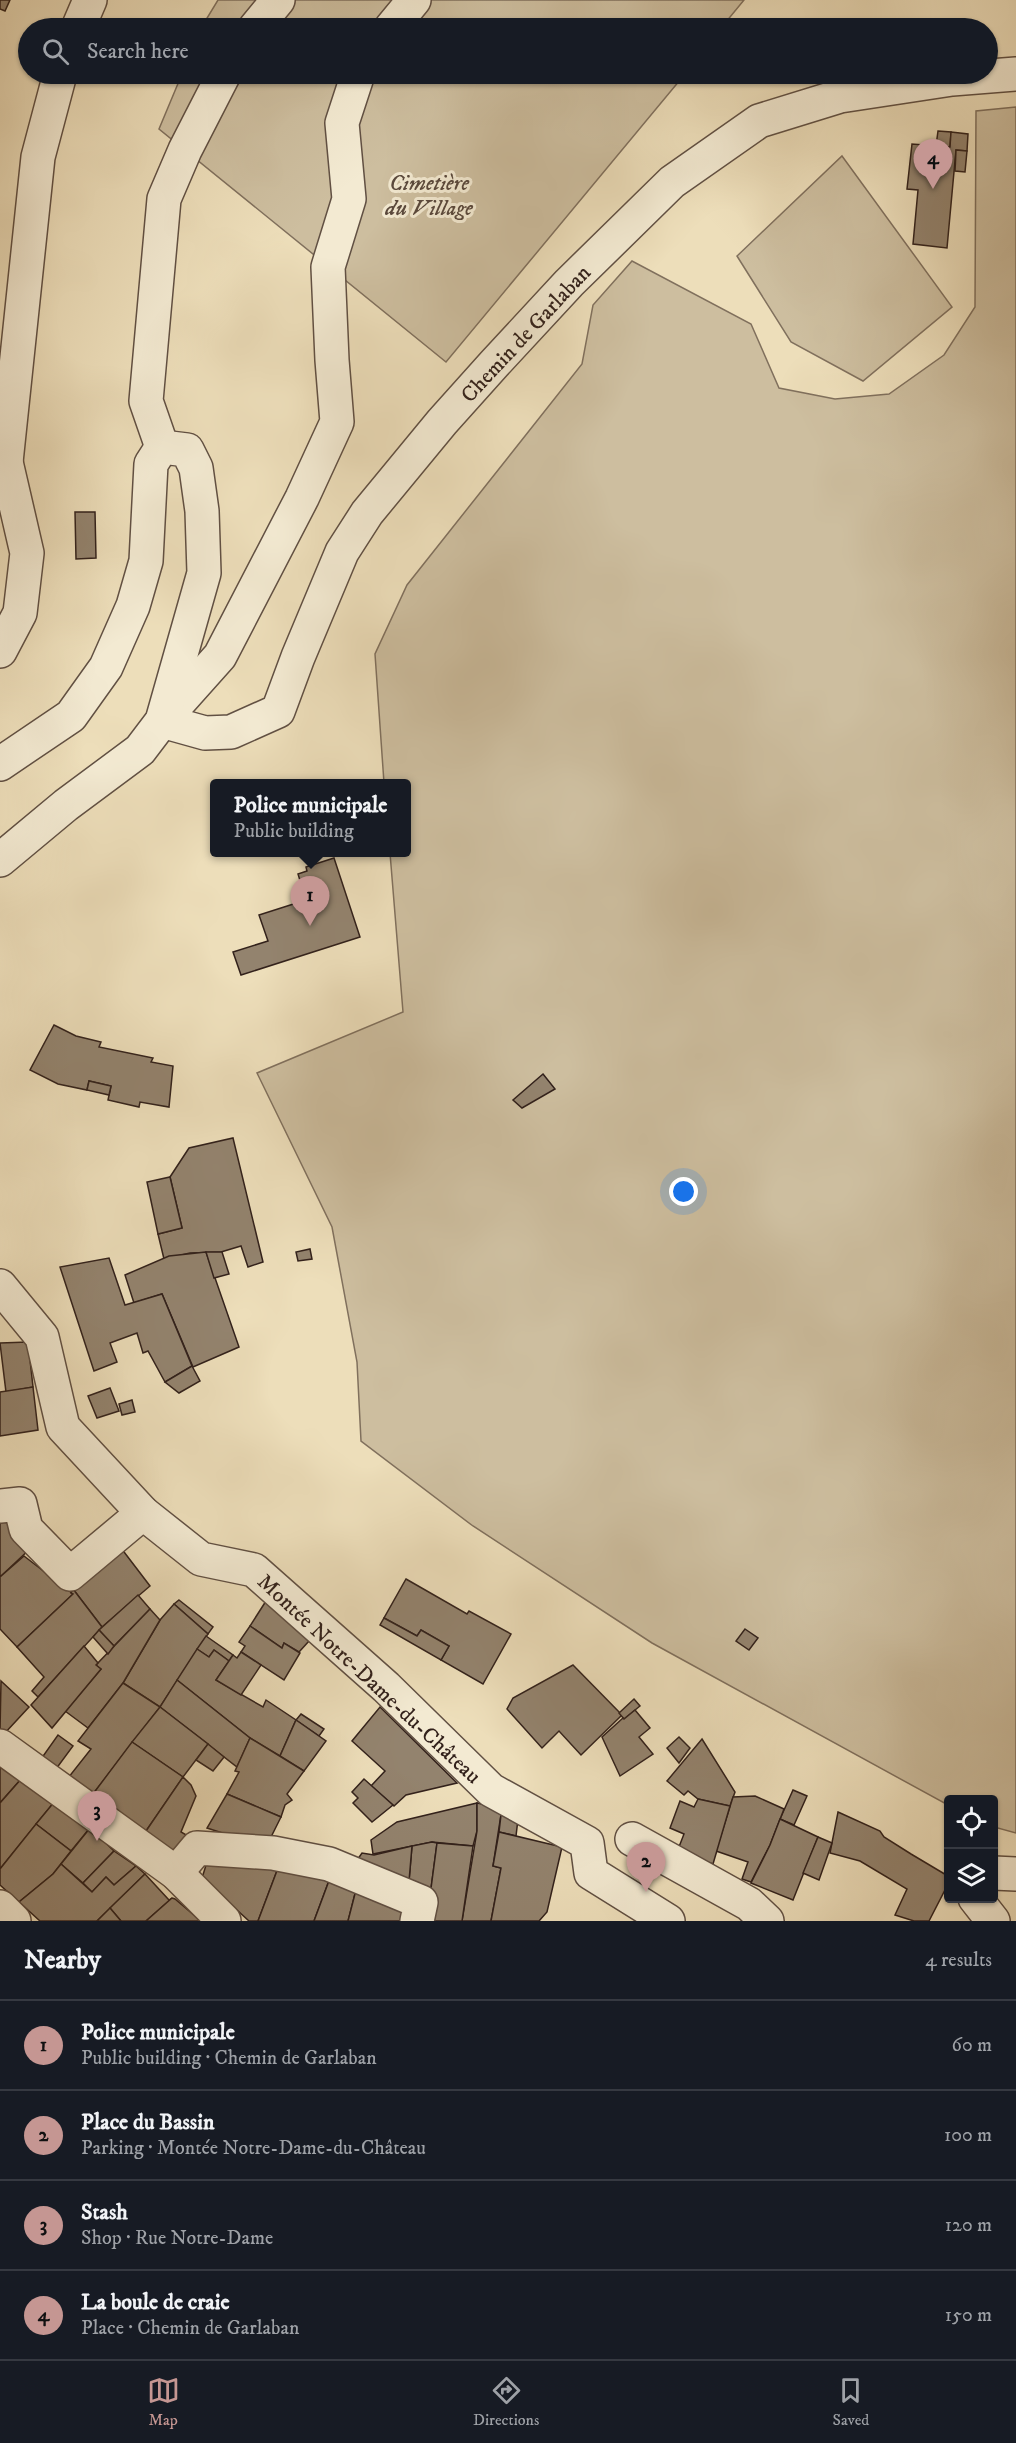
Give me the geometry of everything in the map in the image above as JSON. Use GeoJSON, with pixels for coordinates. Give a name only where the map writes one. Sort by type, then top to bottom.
{"type":"FeatureCollection","features":[{"type":"Feature","properties":{"kind":"street"},"geometry":{"type":"LineString","coordinates":[[82,18],[90,0]]}},
{"type":"Feature","properties":{"kind":"street"},"geometry":{"type":"LineString","coordinates":[[263,18],[278,0]]}},
{"type":"Feature","properties":{"kind":"street"},"geometry":{"type":"LineString","coordinates":[[399,18],[414,0]]}},
{"type":"Feature","properties":{"kind":"street","name":"Chemin de Garlaban"},"geometry":{"type":"LineString","coordinates":[[998,75],[1016,74]]}},
{"type":"Feature","properties":{"kind":"street"},"geometry":{"type":"LineString","coordinates":[[0,651],[20,613],[27,553],[3,470],[38,157],[57,84]]}},
{"type":"Feature","properties":{"kind":"street"},"geometry":{"type":"LineString","coordinates":[[162,447],[146,401],[164,199],[185,150],[219,84]]}},
{"type":"Feature","properties":{"kind":"street"},"geometry":{"type":"LineString","coordinates":[[0,860],[66,805],[140,750],[220,656],[302,498],[337,422],[328,267],[349,199],[342,123],[355,84]]}},
{"type":"Feature","properties":{"kind":"street","name":"Chemin de Garlaban"},"geometry":{"type":"LineString","coordinates":[[162,722],[205,733],[231,732],[279,711],[298,657],[342,552],[367,513],[442,422],[569,283],[672,182],[759,121],[840,96],[919,84]]}},
{"type":"Feature","properties":{"kind":"street"},"geometry":{"type":"LineString","coordinates":[[162,447],[187,450],[196,468],[202,511],[204,573],[162,722]]}},
{"type":"Feature","properties":{"kind":"street"},"geometry":{"type":"LineString","coordinates":[[0,764],[71,716],[106,667],[133,606],[146,561],[151,464],[162,447]]}},
{"type":"Feature","properties":{"kind":"street","name":"Montée Notre-Dame-du-Château"},"geometry":{"type":"LineString","coordinates":[[0,1286],[42,1337],[63,1427],[143,1513],[201,1559],[254,1570],[386,1687],[491,1790],[611,1837],[749,1904],[767,1921]]}},
{"type":"Feature","properties":{"kind":"street"},"geometry":{"type":"LineString","coordinates":[[0,1506],[20,1504],[26,1529],[70,1574],[143,1513]]}},
{"type":"Feature","properties":{"kind":"street"},"geometry":{"type":"LineString","coordinates":[[0,1746],[176,1874],[224,1921]]}},
{"type":"Feature","properties":{"kind":"street"},"geometry":{"type":"LineString","coordinates":[[611,1837],[591,1874],[668,1921]]}},
{"type":"Feature","properties":{"kind":"street"},"geometry":{"type":"LineString","coordinates":[[176,1874],[197,1848],[284,1855],[329,1864],[421,1902],[417,1921]]}},
{"type":"Feature","properties":{"kind":"street"},"geometry":{"type":"LineString","coordinates":[[998,1873],[1016,1874]]}},
{"type":"Feature","properties":{"kind":"street"},"geometry":{"type":"LineString","coordinates":[[978,1903],[993,1921]]}},
{"type":"Feature","properties":{"kind":"street"},"geometry":{"type":"LineString","coordinates":[[0,1907],[14,1921]]}},
{"type":"Feature","properties":{"kind":"green space"},"geometry":{"type":"Polygon","coordinates":[[[218,0],[744,0],[729,18],[207,18],[218,0]]]}},
{"type":"Feature","properties":{"kind":"green space","name":"Cimetière du Village"},"geometry":{"type":"Polygon","coordinates":[[[178,84],[677,84],[446,362],[159,129],[178,84]]]}},
{"type":"Feature","properties":{"kind":"green space"},"geometry":{"type":"Polygon","coordinates":[[[1016,107],[1016,1833],[998,1828],[998,1795],[944,1795],[944,1803],[652,1643],[473,1526],[361,1441],[357,1362],[332,1227],[257,1073],[403,1012],[390,857],[411,857],[411,779],[384,779],[375,654],[407,585],[582,364],[593,305],[632,261],[751,324],[779,388],[835,399],[889,394],[944,355],[975,307],[976,111],[1016,107]]]}},
{"type":"Feature","properties":{"kind":"green space"},"geometry":{"type":"Polygon","coordinates":[[[842,156],[952,307],[863,381],[791,342],[737,256],[842,156]]]}},
{"type":"Feature","properties":{"kind":"building"},"geometry":{"type":"Polygon","coordinates":[[[0,0],[10,0],[5,11],[0,9],[0,0]]]}},
{"type":"Feature","properties":{"kind":"building"},"geometry":{"type":"Polygon","coordinates":[[[938,131],[951,132],[950,147],[936,146],[938,131]]]}},
{"type":"Feature","properties":{"kind":"building"},"geometry":{"type":"Polygon","coordinates":[[[951,132],[968,134],[967,151],[956,150],[947,248],[913,244],[918,190],[907,189],[912,144],[950,147],[951,132]]]}},
{"type":"Feature","properties":{"kind":"building"},"geometry":{"type":"Polygon","coordinates":[[[956,150],[967,151],[965,172],[955,171],[956,150]]]}},
{"type":"Feature","properties":{"kind":"building"},"geometry":{"type":"Polygon","coordinates":[[[75,512],[95,512],[96,558],[76,559],[75,512]]]}},
{"type":"Feature","properties":{"kind":"building"},"geometry":{"type":"Polygon","coordinates":[[[334,858],[360,937],[241,975],[233,952],[268,941],[259,915],[306,900],[298,874],[307,871],[306,867],[334,858]]]}},
{"type":"Feature","properties":{"kind":"building"},"geometry":{"type":"Polygon","coordinates":[[[54,1025],[76,1036],[101,1042],[99,1047],[153,1058],[151,1062],[173,1066],[169,1107],[140,1102],[139,1107],[108,1100],[111,1086],[89,1081],[87,1090],[58,1084],[30,1070],[54,1025]]]}},
{"type":"Feature","properties":{"kind":"building"},"geometry":{"type":"Polygon","coordinates":[[[543,1074],[555,1089],[522,1108],[513,1100],[543,1074]]]}},
{"type":"Feature","properties":{"kind":"building"},"geometry":{"type":"Polygon","coordinates":[[[89,1081],[111,1086],[109,1095],[87,1090],[89,1081]]]}},
{"type":"Feature","properties":{"kind":"building"},"geometry":{"type":"Polygon","coordinates":[[[233,1138],[263,1262],[248,1267],[241,1246],[221,1252],[190,1253],[164,1259],[158,1234],[182,1228],[170,1177],[189,1148],[233,1138]]]}},
{"type":"Feature","properties":{"kind":"building"},"geometry":{"type":"Polygon","coordinates":[[[170,1177],[182,1228],[158,1234],[147,1182],[170,1177]]]}},
{"type":"Feature","properties":{"kind":"building"},"geometry":{"type":"Polygon","coordinates":[[[310,1249],[312,1259],[298,1261],[296,1252],[310,1249]]]}},
{"type":"Feature","properties":{"kind":"building"},"geometry":{"type":"Polygon","coordinates":[[[206,1252],[239,1347],[193,1367],[162,1294],[134,1303],[125,1275],[169,1256],[206,1252]]]}},
{"type":"Feature","properties":{"kind":"building"},"geometry":{"type":"Polygon","coordinates":[[[206,1252],[222,1252],[229,1274],[214,1278],[206,1252]]]}},
{"type":"Feature","properties":{"kind":"building"},"geometry":{"type":"Polygon","coordinates":[[[109,1258],[125,1305],[162,1294],[192,1366],[165,1382],[148,1351],[143,1353],[137,1333],[110,1343],[117,1362],[94,1371],[60,1267],[109,1258]]]}},
{"type":"Feature","properties":{"kind":"building"},"geometry":{"type":"Polygon","coordinates":[[[28,1342],[33,1387],[6,1392],[0,1343],[28,1342]]]}},
{"type":"Feature","properties":{"kind":"building"},"geometry":{"type":"Polygon","coordinates":[[[192,1366],[200,1381],[179,1393],[165,1382],[192,1366]]]}},
{"type":"Feature","properties":{"kind":"building"},"geometry":{"type":"Polygon","coordinates":[[[33,1387],[38,1430],[0,1436],[0,1392],[33,1387]]]}},
{"type":"Feature","properties":{"kind":"building"},"geometry":{"type":"Polygon","coordinates":[[[110,1388],[119,1411],[97,1418],[88,1396],[110,1388]]]}},
{"type":"Feature","properties":{"kind":"building"},"geometry":{"type":"Polygon","coordinates":[[[132,1400],[135,1412],[122,1415],[119,1404],[132,1400]]]}},
{"type":"Feature","properties":{"kind":"building"},"geometry":{"type":"Polygon","coordinates":[[[0,1512],[33,1546],[0,1577],[0,1512]]]}},
{"type":"Feature","properties":{"kind":"building"},"geometry":{"type":"Polygon","coordinates":[[[121,1548],[150,1586],[102,1627],[73,1589],[121,1548]]]}},
{"type":"Feature","properties":{"kind":"building"},"geometry":{"type":"Polygon","coordinates":[[[24,1556],[73,1594],[17,1647],[0,1629],[0,1577],[24,1556]]]}},
{"type":"Feature","properties":{"kind":"building"},"geometry":{"type":"Polygon","coordinates":[[[406,1579],[467,1614],[469,1611],[511,1634],[483,1684],[441,1660],[449,1646],[421,1630],[417,1636],[384,1618],[406,1579]]]}},
{"type":"Feature","properties":{"kind":"building"},"geometry":{"type":"Polygon","coordinates":[[[73,1589],[102,1627],[38,1697],[32,1691],[44,1677],[17,1647],[73,1594],[71,1593],[73,1589]]]}},
{"type":"Feature","properties":{"kind":"building"},"geometry":{"type":"Polygon","coordinates":[[[138,1595],[150,1609],[114,1646],[99,1630],[138,1595]]]}},
{"type":"Feature","properties":{"kind":"building"},"geometry":{"type":"Polygon","coordinates":[[[179,1600],[213,1627],[208,1634],[174,1604],[179,1600]]]}},
{"type":"Feature","properties":{"kind":"building"},"geometry":{"type":"Polygon","coordinates":[[[266,1601],[309,1641],[299,1652],[284,1643],[282,1648],[250,1626],[266,1601]]]}},
{"type":"Feature","properties":{"kind":"building"},"geometry":{"type":"Polygon","coordinates":[[[174,1604],[208,1634],[160,1707],[123,1683],[160,1620],[174,1604]]]}},
{"type":"Feature","properties":{"kind":"building"},"geometry":{"type":"Polygon","coordinates":[[[150,1609],[160,1620],[123,1683],[88,1728],[65,1711],[101,1669],[96,1665],[150,1609]]]}},
{"type":"Feature","properties":{"kind":"building"},"geometry":{"type":"Polygon","coordinates":[[[384,1618],[417,1636],[421,1630],[449,1646],[441,1660],[380,1625],[384,1618]]]}},
{"type":"Feature","properties":{"kind":"building"},"geometry":{"type":"Polygon","coordinates":[[[250,1626],[282,1648],[284,1643],[300,1653],[284,1680],[241,1652],[245,1646],[239,1642],[250,1626]]]}},
{"type":"Feature","properties":{"kind":"building"},"geometry":{"type":"Polygon","coordinates":[[[745,1629],[758,1638],[749,1650],[736,1641],[745,1629]]]}},
{"type":"Feature","properties":{"kind":"building"},"geometry":{"type":"Polygon","coordinates":[[[99,1630],[114,1646],[108,1654],[93,1637],[99,1630]]]}},
{"type":"Feature","properties":{"kind":"building"},"geometry":{"type":"Polygon","coordinates":[[[206,1636],[233,1655],[229,1661],[214,1650],[209,1657],[197,1649],[206,1636]]]}},
{"type":"Feature","properties":{"kind":"building"},"geometry":{"type":"Polygon","coordinates":[[[84,1646],[101,1669],[52,1728],[31,1705],[84,1646]]]}},
{"type":"Feature","properties":{"kind":"building"},"geometry":{"type":"Polygon","coordinates":[[[197,1649],[209,1657],[214,1650],[229,1661],[216,1680],[263,1707],[266,1700],[296,1720],[280,1756],[250,1738],[177,1680],[197,1649]]]}},
{"type":"Feature","properties":{"kind":"building"},"geometry":{"type":"Polygon","coordinates":[[[241,1652],[261,1665],[241,1695],[216,1680],[233,1655],[237,1658],[241,1652]]]}},
{"type":"Feature","properties":{"kind":"building"},"geometry":{"type":"Polygon","coordinates":[[[573,1665],[622,1715],[581,1755],[559,1731],[542,1748],[507,1709],[513,1698],[573,1665]]]}},
{"type":"Feature","properties":{"kind":"building"},"geometry":{"type":"Polygon","coordinates":[[[177,1680],[250,1738],[237,1767],[160,1707],[177,1680]]]}},
{"type":"Feature","properties":{"kind":"building"},"geometry":{"type":"Polygon","coordinates":[[[1,1681],[29,1707],[4,1734],[0,1731],[1,1681]]]}},
{"type":"Feature","properties":{"kind":"building"},"geometry":{"type":"Polygon","coordinates":[[[123,1683],[160,1707],[93,1794],[68,1778],[91,1749],[78,1741],[123,1683]]]}},
{"type":"Feature","properties":{"kind":"building"},"geometry":{"type":"Polygon","coordinates":[[[634,1699],[640,1706],[624,1719],[619,1713],[634,1699]]]}},
{"type":"Feature","properties":{"kind":"building"},"geometry":{"type":"Polygon","coordinates":[[[160,1707],[208,1744],[183,1777],[132,1742],[160,1707]]]}},
{"type":"Feature","properties":{"kind":"building"},"geometry":{"type":"Polygon","coordinates":[[[380,1707],[457,1783],[406,1795],[394,1806],[371,1786],[385,1771],[352,1741],[380,1707]]]}},
{"type":"Feature","properties":{"kind":"building"},"geometry":{"type":"Polygon","coordinates":[[[635,1710],[650,1728],[639,1737],[653,1754],[620,1776],[602,1737],[635,1710]]]}},
{"type":"Feature","properties":{"kind":"building"},"geometry":{"type":"Polygon","coordinates":[[[301,1714],[324,1729],[319,1736],[296,1720],[301,1714]]]}},
{"type":"Feature","properties":{"kind":"building"},"geometry":{"type":"Polygon","coordinates":[[[296,1720],[326,1741],[304,1771],[280,1756],[296,1720]]]}},
{"type":"Feature","properties":{"kind":"building"},"geometry":{"type":"Polygon","coordinates":[[[58,1735],[73,1746],[56,1769],[41,1759],[58,1735]]]}},
{"type":"Feature","properties":{"kind":"building"},"geometry":{"type":"Polygon","coordinates":[[[679,1737],[690,1748],[679,1763],[667,1748],[679,1737]]]}},
{"type":"Feature","properties":{"kind":"building"},"geometry":{"type":"Polygon","coordinates":[[[250,1738],[304,1771],[287,1794],[292,1800],[285,1805],[281,1817],[227,1794],[239,1772],[235,1771],[250,1738]]]}},
{"type":"Feature","properties":{"kind":"building"},"geometry":{"type":"Polygon","coordinates":[[[702,1739],[735,1792],[730,1806],[698,1799],[688,1791],[684,1795],[667,1781],[702,1739]]]}},
{"type":"Feature","properties":{"kind":"building"},"geometry":{"type":"Polygon","coordinates":[[[132,1742],[183,1777],[146,1831],[93,1794],[132,1742]]]}},
{"type":"Feature","properties":{"kind":"building"},"geometry":{"type":"Polygon","coordinates":[[[208,1744],[224,1757],[213,1771],[196,1760],[208,1744]]]}},
{"type":"Feature","properties":{"kind":"building"},"geometry":{"type":"Polygon","coordinates":[[[0,1762],[22,1778],[0,1803],[0,1762]]]}},
{"type":"Feature","properties":{"kind":"building"},"geometry":{"type":"Polygon","coordinates":[[[183,1777],[191,1785],[196,1796],[181,1832],[188,1836],[177,1854],[146,1831],[183,1777]]]}},
{"type":"Feature","properties":{"kind":"building"},"geometry":{"type":"Polygon","coordinates":[[[22,1778],[55,1801],[0,1869],[0,1803],[22,1778]]]}},
{"type":"Feature","properties":{"kind":"building"},"geometry":{"type":"Polygon","coordinates":[[[364,1779],[393,1805],[372,1822],[353,1803],[358,1798],[352,1792],[364,1779]]]}},
{"type":"Feature","properties":{"kind":"building"},"geometry":{"type":"Polygon","coordinates":[[[793,1790],[807,1796],[794,1825],[780,1819],[793,1790]]]}},
{"type":"Feature","properties":{"kind":"building"},"geometry":{"type":"Polygon","coordinates":[[[227,1794],[281,1817],[266,1847],[207,1828],[227,1794]]]}},
{"type":"Feature","properties":{"kind":"building"},"geometry":{"type":"Polygon","coordinates":[[[755,1796],[784,1809],[770,1845],[751,1882],[742,1879],[748,1862],[716,1851],[733,1797],[755,1796]]]}},
{"type":"Feature","properties":{"kind":"building"},"geometry":{"type":"Polygon","coordinates":[[[698,1799],[730,1806],[713,1864],[677,1852],[684,1834],[670,1828],[680,1801],[694,1807],[698,1799]]]}},
{"type":"Feature","properties":{"kind":"building"},"geometry":{"type":"Polygon","coordinates":[[[55,1801],[89,1829],[71,1851],[36,1824],[55,1801]]]}},
{"type":"Feature","properties":{"kind":"building"},"geometry":{"type":"Polygon","coordinates":[[[477,1803],[477,1831],[473,1846],[432,1842],[373,1854],[371,1840],[397,1822],[477,1803]]]}},
{"type":"Feature","properties":{"kind":"building"},"geometry":{"type":"Polygon","coordinates":[[[477,1803],[502,1808],[493,1866],[501,1868],[491,1921],[462,1921],[477,1831],[477,1803]]]}},
{"type":"Feature","properties":{"kind":"building"},"geometry":{"type":"Polygon","coordinates":[[[838,1812],[880,1831],[884,1837],[944,1874],[944,1892],[929,1921],[914,1921],[895,1915],[907,1889],[860,1861],[830,1853],[838,1812]]]}},
{"type":"Feature","properties":{"kind":"building"},"geometry":{"type":"Polygon","coordinates":[[[501,1815],[518,1819],[516,1836],[499,1832],[501,1815]]]}},
{"type":"Feature","properties":{"kind":"building"},"geometry":{"type":"Polygon","coordinates":[[[780,1819],[818,1837],[793,1900],[751,1883],[780,1819]]]}},
{"type":"Feature","properties":{"kind":"building"},"geometry":{"type":"Polygon","coordinates":[[[36,1824],[71,1851],[53,1874],[19,1902],[0,1885],[0,1869],[36,1824]]]}},
{"type":"Feature","properties":{"kind":"building"},"geometry":{"type":"Polygon","coordinates":[[[90,1828],[114,1851],[83,1883],[61,1864],[90,1828]]]}},
{"type":"Feature","properties":{"kind":"building"},"geometry":{"type":"Polygon","coordinates":[[[499,1832],[562,1847],[547,1912],[539,1921],[491,1921],[501,1868],[493,1866],[499,1832]]]}},
{"type":"Feature","properties":{"kind":"building"},"geometry":{"type":"Polygon","coordinates":[[[818,1837],[832,1843],[819,1880],[803,1873],[818,1837]]]}},
{"type":"Feature","properties":{"kind":"building"},"geometry":{"type":"Polygon","coordinates":[[[437,1843],[430,1896],[408,1893],[412,1846],[437,1843]]]}},
{"type":"Feature","properties":{"kind":"building"},"geometry":{"type":"Polygon","coordinates":[[[437,1843],[473,1846],[462,1921],[425,1921],[437,1843]]]}},
{"type":"Feature","properties":{"kind":"building"},"geometry":{"type":"Polygon","coordinates":[[[412,1846],[408,1893],[350,1870],[362,1853],[374,1855],[412,1846]]]}},
{"type":"Feature","properties":{"kind":"building"},"geometry":{"type":"Polygon","coordinates":[[[114,1851],[136,1866],[114,1885],[106,1877],[92,1892],[83,1883],[114,1851]]]}},
{"type":"Feature","properties":{"kind":"building"},"geometry":{"type":"Polygon","coordinates":[[[207,1862],[278,1868],[258,1921],[249,1921],[202,1878],[207,1862]]]}},
{"type":"Feature","properties":{"kind":"building"},"geometry":{"type":"Polygon","coordinates":[[[61,1864],[92,1892],[106,1877],[114,1885],[136,1866],[145,1874],[97,1921],[40,1921],[19,1902],[53,1874],[61,1864]]]}},
{"type":"Feature","properties":{"kind":"building"},"geometry":{"type":"Polygon","coordinates":[[[278,1868],[330,1878],[314,1921],[258,1921],[278,1868]]]}},
{"type":"Feature","properties":{"kind":"building"},"geometry":{"type":"Polygon","coordinates":[[[145,1874],[169,1900],[172,1898],[146,1921],[121,1921],[110,1908],[145,1874]]]}},
{"type":"Feature","properties":{"kind":"building"},"geometry":{"type":"Polygon","coordinates":[[[330,1878],[357,1886],[348,1921],[314,1921],[330,1878]]]}},
{"type":"Feature","properties":{"kind":"building"},"geometry":{"type":"Polygon","coordinates":[[[357,1886],[404,1905],[401,1917],[412,1921],[348,1921],[357,1886]]]}},
{"type":"Feature","properties":{"kind":"building"},"geometry":{"type":"Polygon","coordinates":[[[172,1898],[175,1899],[201,1921],[146,1921],[172,1898]]]}},
{"type":"Feature","properties":{"kind":"building"},"geometry":{"type":"Polygon","coordinates":[[[110,1908],[121,1921],[97,1921],[110,1908]]]}},
{"type":"Feature","properties":{"kind":"place","name":"La boule de craie"},"geometry":{"type":"Point","coordinates":[933,189]}},
{"type":"Feature","properties":{"kind":"place","name":"Police municipale"},"geometry":{"type":"Point","coordinates":[310,926]}},
{"type":"Feature","properties":{"kind":"place","name":"Stash"},"geometry":{"type":"Point","coordinates":[97,1841]}},
{"type":"Feature","properties":{"kind":"place","name":"Place du Bassin"},"geometry":{"type":"Point","coordinates":[646,1892]}}]}
